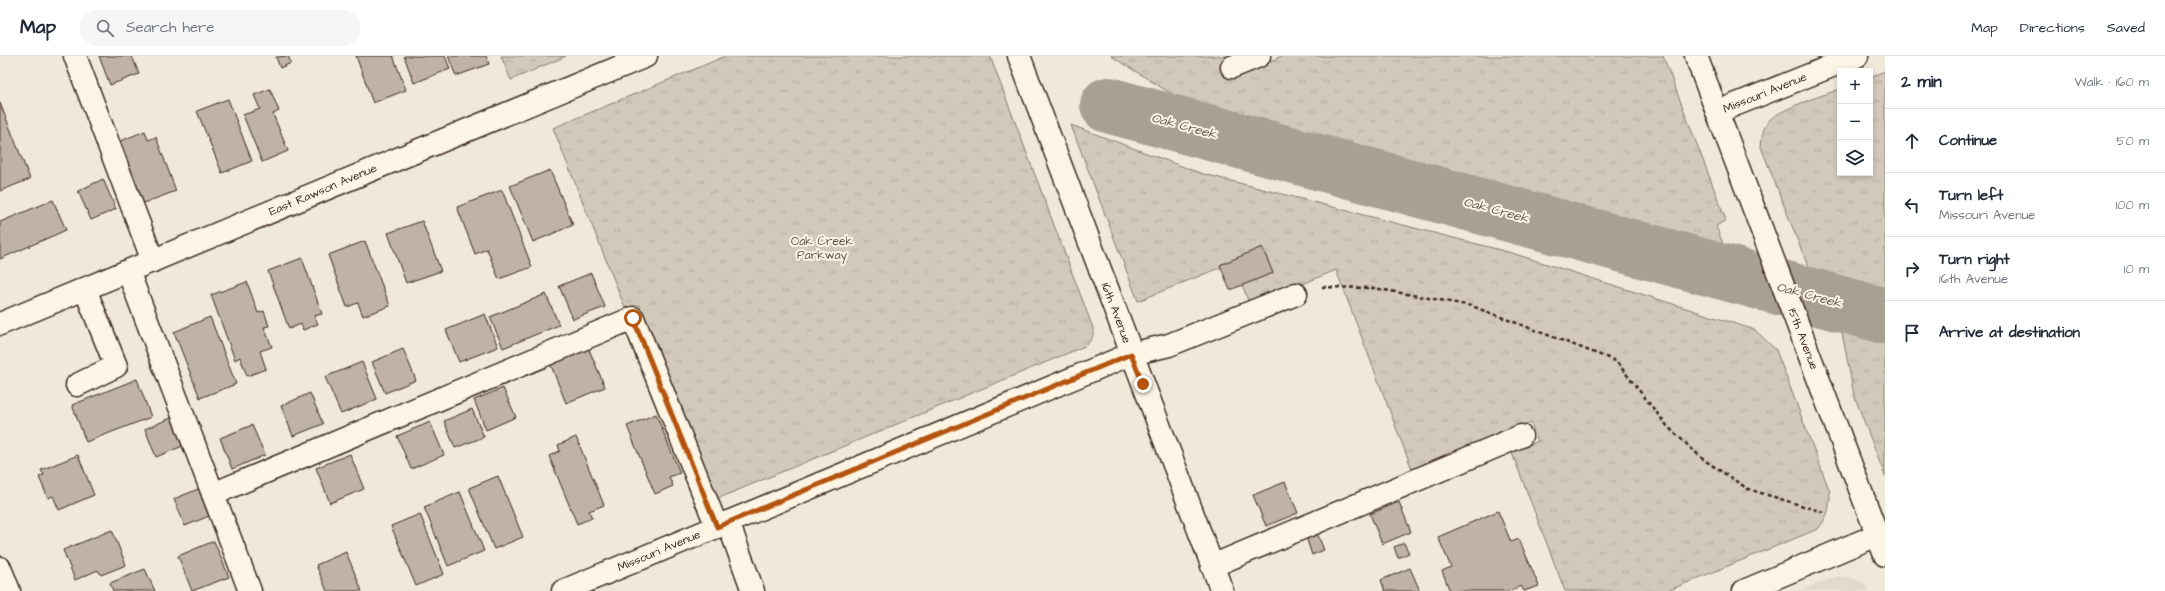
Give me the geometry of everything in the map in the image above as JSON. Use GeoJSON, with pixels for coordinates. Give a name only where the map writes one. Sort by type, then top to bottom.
{"type":"FeatureCollection","features":[{"type":"Feature","properties":{"kind":"street"},"geometry":{"type":"LineString","coordinates":[[74,56],[153,261]]}},
{"type":"Feature","properties":{"kind":"street","name":"East Rawson Avenue"},"geometry":{"type":"LineString","coordinates":[[0,324],[646,56]]}},
{"type":"Feature","properties":{"kind":"street","name":"16th Avenue"},"geometry":{"type":"LineString","coordinates":[[1019,56],[1222,591]]}},
{"type":"Feature","properties":{"kind":"street"},"geometry":{"type":"LineString","coordinates":[[1232,67],[1259,56]]}},
{"type":"Feature","properties":{"kind":"street","name":"15th Avenue"},"geometry":{"type":"LineString","coordinates":[[1696,56],[1881,545]]}},
{"type":"Feature","properties":{"kind":"street","name":"Missouri Avenue"},"geometry":{"type":"LineString","coordinates":[[1717,112],[1857,56]]}},
{"type":"Feature","properties":{"kind":"street"},"geometry":{"type":"LineString","coordinates":[[128,271],[250,591]]}},
{"type":"Feature","properties":{"kind":"street"},"geometry":{"type":"LineString","coordinates":[[77,385],[116,366],[85,289]]}},
{"type":"Feature","properties":{"kind":"street","name":"Missouri Avenue"},"geometry":{"type":"LineString","coordinates":[[563,591],[1131,354],[1169,345],[1296,294]]}},
{"type":"Feature","properties":{"kind":"street"},"geometry":{"type":"LineString","coordinates":[[213,494],[633,318],[722,525],[753,591]]}},
{"type":"Feature","properties":{"kind":"street"},"geometry":{"type":"LineString","coordinates":[[1212,566],[1521,436]]}},
{"type":"Feature","properties":{"kind":"street"},"geometry":{"type":"LineString","coordinates":[[1744,591],[1881,545]]}},
{"type":"Feature","properties":{"kind":"street"},"geometry":{"type":"LineString","coordinates":[[0,568],[9,591]]}},
{"type":"Feature","properties":{"kind":"path"},"geometry":{"type":"LineString","coordinates":[[1296,294],[1312,288],[1328,286],[1374,288],[1472,306],[1616,361],[1668,427],[1704,460],[1748,489],[1823,512]]}},
{"type":"Feature","properties":{"kind":"shaded area"},"geometry":{"type":"Polygon","coordinates":[[[1838,576],[1853,578],[1864,583],[1868,591],[1800,591],[1838,576]]]}},
{"type":"Feature","properties":{"kind":"green space"},"geometry":{"type":"Polygon","coordinates":[[[501,56],[566,56],[511,80],[501,56]]]}},
{"type":"Feature","properties":{"kind":"green space","name":"Oak Creek Parkway"},"geometry":{"type":"Polygon","coordinates":[[[726,56],[990,56],[1093,328],[1093,336],[1091,340],[1085,346],[719,498],[711,494],[639,305],[626,310],[553,128],[726,56]]]}},
{"type":"Feature","properties":{"kind":"green space"},"geometry":{"type":"Polygon","coordinates":[[[1111,56],[1267,56],[1270,61],[1282,56],[1663,56],[1726,220],[1716,226],[1731,264],[1207,116],[1111,56]]]}},
{"type":"Feature","properties":{"kind":"green space"},"geometry":{"type":"Polygon","coordinates":[[[1885,71],[1885,298],[1830,287],[1807,264],[1761,147],[1764,129],[1772,118],[1800,103],[1837,90],[1837,176],[1873,176],[1873,76],[1885,71]]]}},
{"type":"Feature","properties":{"kind":"green space"},"geometry":{"type":"Polygon","coordinates":[[[1071,125],[1200,173],[1512,253],[1755,330],[1776,350],[1830,492],[1829,507],[1824,520],[1818,529],[1667,591],[1565,591],[1512,453],[1538,441],[1531,423],[1413,472],[1336,270],[1250,306],[1234,262],[1138,301],[1071,125]]]}},
{"type":"Feature","properties":{"kind":"green space"},"geometry":{"type":"Polygon","coordinates":[[[1840,322],[1885,338],[1885,476],[1854,395],[1840,322]]]}},
{"type":"Feature","properties":{"kind":"building"},"geometry":{"type":"Polygon","coordinates":[[[99,56],[132,56],[139,74],[110,85],[99,56]]]}},
{"type":"Feature","properties":{"kind":"building"},"geometry":{"type":"Polygon","coordinates":[[[288,56],[291,63],[280,68],[276,57],[288,56]]]}},
{"type":"Feature","properties":{"kind":"building"},"geometry":{"type":"Polygon","coordinates":[[[356,56],[393,56],[406,90],[373,103],[356,56]]]}},
{"type":"Feature","properties":{"kind":"building"},"geometry":{"type":"Polygon","coordinates":[[[404,56],[445,56],[450,69],[414,83],[404,56]]]}},
{"type":"Feature","properties":{"kind":"building"},"geometry":{"type":"Polygon","coordinates":[[[448,56],[486,56],[489,64],[456,76],[448,56]]]}},
{"type":"Feature","properties":{"kind":"building"},"geometry":{"type":"Polygon","coordinates":[[[270,89],[279,111],[273,114],[288,151],[262,162],[243,115],[260,109],[254,95],[270,89]]]}},
{"type":"Feature","properties":{"kind":"building"},"geometry":{"type":"Polygon","coordinates":[[[228,99],[252,161],[222,173],[197,111],[228,99]]]}},
{"type":"Feature","properties":{"kind":"building"},"geometry":{"type":"Polygon","coordinates":[[[0,103],[30,179],[0,191],[0,103]]]}},
{"type":"Feature","properties":{"kind":"building"},"geometry":{"type":"Polygon","coordinates":[[[145,131],[148,140],[156,137],[176,191],[141,204],[118,142],[145,131]]]}},
{"type":"Feature","properties":{"kind":"building"},"geometry":{"type":"Polygon","coordinates":[[[550,170],[573,225],[533,242],[510,186],[550,170]]]}},
{"type":"Feature","properties":{"kind":"building"},"geometry":{"type":"Polygon","coordinates":[[[103,179],[116,209],[91,220],[78,191],[103,179]]]}},
{"type":"Feature","properties":{"kind":"building"},"geometry":{"type":"Polygon","coordinates":[[[502,190],[532,267],[499,279],[487,249],[475,254],[457,207],[502,190]]]}},
{"type":"Feature","properties":{"kind":"building"},"geometry":{"type":"Polygon","coordinates":[[[53,200],[66,230],[0,259],[0,222],[53,200]]]}},
{"type":"Feature","properties":{"kind":"building"},"geometry":{"type":"Polygon","coordinates":[[[422,221],[441,271],[406,283],[388,233],[422,221]]]}},
{"type":"Feature","properties":{"kind":"building"},"geometry":{"type":"Polygon","coordinates":[[[365,241],[390,306],[363,316],[358,303],[347,307],[328,255],[365,241]]]}},
{"type":"Feature","properties":{"kind":"building"},"geometry":{"type":"Polygon","coordinates":[[[1262,247],[1273,273],[1230,290],[1220,265],[1262,247]]]}},
{"type":"Feature","properties":{"kind":"building"},"geometry":{"type":"Polygon","coordinates":[[[302,258],[322,314],[314,316],[318,324],[303,330],[301,324],[289,329],[268,271],[302,258]]]}},
{"type":"Feature","properties":{"kind":"building"},"geometry":{"type":"Polygon","coordinates":[[[591,273],[605,307],[573,319],[559,286],[591,273]]]}},
{"type":"Feature","properties":{"kind":"building"},"geometry":{"type":"Polygon","coordinates":[[[247,282],[258,313],[264,311],[269,326],[264,327],[272,347],[260,351],[266,369],[247,376],[240,357],[235,360],[211,295],[247,282]]]}},
{"type":"Feature","properties":{"kind":"building"},"geometry":{"type":"Polygon","coordinates":[[[546,294],[559,325],[503,348],[490,317],[546,294]]]}},
{"type":"Feature","properties":{"kind":"building"},"geometry":{"type":"Polygon","coordinates":[[[485,314],[498,347],[459,362],[446,330],[485,314]]]}},
{"type":"Feature","properties":{"kind":"building"},"geometry":{"type":"Polygon","coordinates":[[[210,317],[236,384],[200,398],[174,332],[210,317]]]}},
{"type":"Feature","properties":{"kind":"building"},"geometry":{"type":"Polygon","coordinates":[[[588,347],[605,387],[566,403],[550,363],[588,347]]]}},
{"type":"Feature","properties":{"kind":"building"},"geometry":{"type":"Polygon","coordinates":[[[403,349],[416,380],[385,393],[372,362],[403,349]]]}},
{"type":"Feature","properties":{"kind":"building"},"geometry":{"type":"Polygon","coordinates":[[[362,362],[377,399],[341,414],[325,377],[362,362]]]}},
{"type":"Feature","properties":{"kind":"building"},"geometry":{"type":"Polygon","coordinates":[[[137,379],[151,417],[86,442],[72,405],[137,379]]]}},
{"type":"Feature","properties":{"kind":"building"},"geometry":{"type":"Polygon","coordinates":[[[503,388],[516,417],[486,430],[474,400],[503,388]]]}},
{"type":"Feature","properties":{"kind":"building"},"geometry":{"type":"Polygon","coordinates":[[[310,393],[323,424],[293,436],[281,406],[310,393]]]}},
{"type":"Feature","properties":{"kind":"building"},"geometry":{"type":"Polygon","coordinates":[[[472,409],[484,437],[455,448],[444,421],[472,409]]]}},
{"type":"Feature","properties":{"kind":"building"},"geometry":{"type":"Polygon","coordinates":[[[656,414],[680,473],[669,477],[673,486],[655,494],[627,426],[656,414]]]}},
{"type":"Feature","properties":{"kind":"building"},"geometry":{"type":"Polygon","coordinates":[[[178,415],[190,443],[156,457],[145,429],[178,415]]]}},
{"type":"Feature","properties":{"kind":"building"},"geometry":{"type":"Polygon","coordinates":[[[430,422],[444,455],[411,469],[397,436],[430,422]]]}},
{"type":"Feature","properties":{"kind":"building"},"geometry":{"type":"Polygon","coordinates":[[[252,425],[265,455],[232,469],[220,438],[252,425]]]}},
{"type":"Feature","properties":{"kind":"building"},"geometry":{"type":"Polygon","coordinates":[[[576,437],[604,505],[589,511],[592,518],[577,524],[549,456],[560,451],[558,445],[576,437]]]}},
{"type":"Feature","properties":{"kind":"building"},"geometry":{"type":"Polygon","coordinates":[[[350,454],[364,489],[330,503],[316,468],[350,454]]]}},
{"type":"Feature","properties":{"kind":"building"},"geometry":{"type":"Polygon","coordinates":[[[78,455],[94,495],[59,510],[53,496],[48,498],[39,477],[44,475],[41,470],[78,455]]]}},
{"type":"Feature","properties":{"kind":"building"},"geometry":{"type":"Polygon","coordinates":[[[498,476],[523,537],[494,549],[469,488],[498,476]]]}},
{"type":"Feature","properties":{"kind":"building"},"geometry":{"type":"Polygon","coordinates":[[[1285,482],[1298,513],[1266,526],[1253,495],[1285,482]]]}},
{"type":"Feature","properties":{"kind":"building"},"geometry":{"type":"Polygon","coordinates":[[[203,487],[214,514],[185,526],[174,499],[203,487]]]}},
{"type":"Feature","properties":{"kind":"building"},"geometry":{"type":"Polygon","coordinates":[[[460,492],[484,551],[448,566],[424,507],[460,492]]]}},
{"type":"Feature","properties":{"kind":"building"},"geometry":{"type":"Polygon","coordinates":[[[1399,502],[1411,532],[1382,544],[1370,514],[1399,502]]]}},
{"type":"Feature","properties":{"kind":"building"},"geometry":{"type":"Polygon","coordinates":[[[1498,511],[1511,542],[1519,539],[1539,586],[1524,591],[1521,586],[1509,591],[1450,591],[1442,571],[1451,567],[1438,537],[1498,511]]]}},
{"type":"Feature","properties":{"kind":"building"},"geometry":{"type":"Polygon","coordinates":[[[420,514],[444,574],[416,586],[391,526],[420,514]]]}},
{"type":"Feature","properties":{"kind":"building"},"geometry":{"type":"Polygon","coordinates":[[[112,530],[126,565],[101,575],[98,570],[75,580],[63,550],[112,530]]]}},
{"type":"Feature","properties":{"kind":"building"},"geometry":{"type":"Polygon","coordinates":[[[1317,533],[1324,550],[1312,555],[1306,537],[1317,533]]]}},
{"type":"Feature","properties":{"kind":"building"},"geometry":{"type":"Polygon","coordinates":[[[214,541],[229,577],[192,591],[178,556],[214,541]]]}},
{"type":"Feature","properties":{"kind":"building"},"geometry":{"type":"Polygon","coordinates":[[[1404,543],[1409,553],[1398,558],[1394,547],[1404,543]]]}},
{"type":"Feature","properties":{"kind":"building"},"geometry":{"type":"Polygon","coordinates":[[[346,552],[362,591],[327,591],[316,565],[346,552]]]}},
{"type":"Feature","properties":{"kind":"building"},"geometry":{"type":"Polygon","coordinates":[[[1410,568],[1420,591],[1385,591],[1381,580],[1410,568]]]}},
{"type":"Feature","properties":{"kind":"building"},"geometry":{"type":"Polygon","coordinates":[[[145,569],[155,591],[113,591],[110,583],[145,569]]]}},
{"type":"Feature","properties":{"kind":"waterway","name":"Oak Creek"},"geometry":{"type":"LineString","coordinates":[[1108,105],[1885,316]]}},
{"type":"Feature","properties":{"kind":"route"},"geometry":{"type":"LineString","coordinates":[[633,318],[717,527],[1131,354],[1143,384]]}}]}
